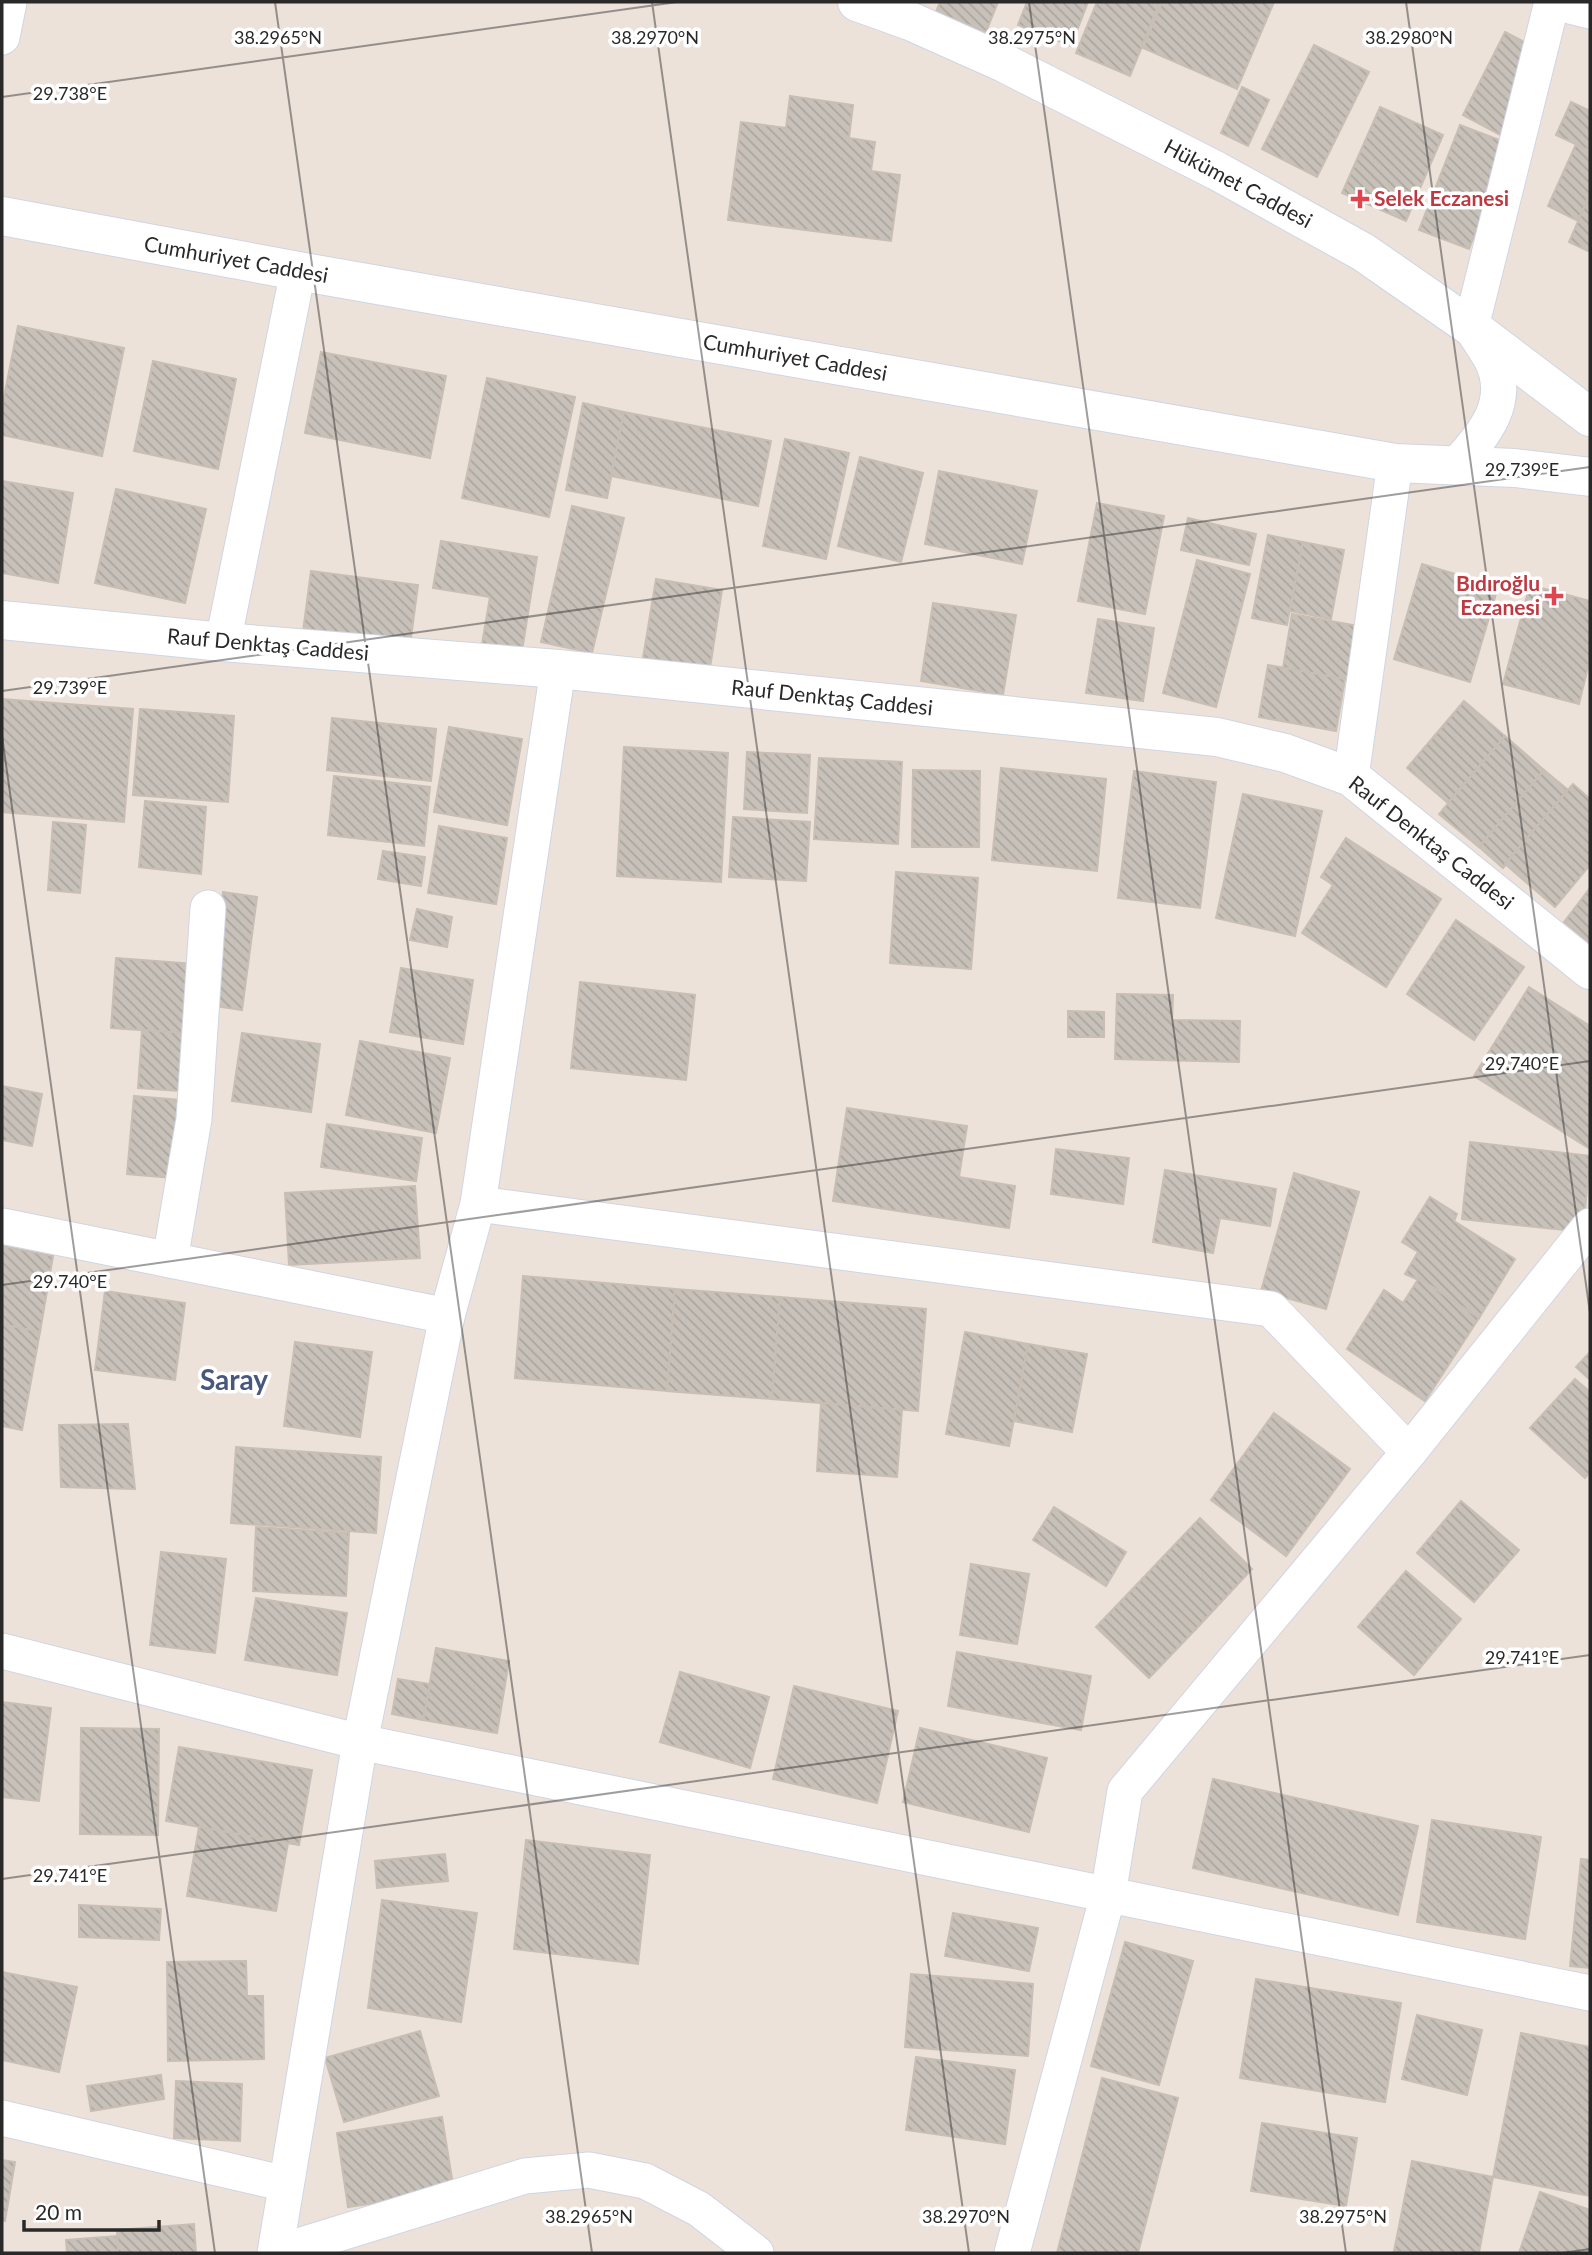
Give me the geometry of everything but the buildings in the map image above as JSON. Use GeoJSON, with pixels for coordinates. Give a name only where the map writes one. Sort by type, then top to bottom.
{"type":"FeatureCollection","features":[{"type":"Feature","properties":{"kind":"street"},"geometry":{"type":"LineString","coordinates":[[2,37],[9,2]]}},
{"type":"Feature","properties":{"kind":"street","name":"Hükümet Caddesi"},"geometry":{"type":"LineString","coordinates":[[857,2],[912,11],[1004,63],[1217,171],[1363,252],[1471,327],[1590,417]]}},
{"type":"Feature","properties":{"kind":"street"},"geometry":{"type":"LineString","coordinates":[[1457,464],[1479,440],[1495,415],[1499,390],[1493,361],[1471,327],[1553,2],[1590,11]]}},
{"type":"Feature","properties":{"kind":"street","name":"Cumhuriyet Caddesi"},"geometry":{"type":"LineString","coordinates":[[2,216],[298,271],[1395,463],[1515,468],[1590,477]]}},
{"type":"Feature","properties":{"kind":"street"},"geometry":{"type":"LineString","coordinates":[[223,642],[298,271]]}},
{"type":"Feature","properties":{"kind":"street"},"geometry":{"type":"LineString","coordinates":[[1351,777],[1395,463]]}},
{"type":"Feature","properties":{"kind":"street","name":"Rauf Denktaş Caddesi"},"geometry":{"type":"LineString","coordinates":[[2,620],[223,642],[558,669],[1217,737],[1285,753],[1351,777],[1590,970]]}},
{"type":"Feature","properties":{"kind":"street"},"geometry":{"type":"LineString","coordinates":[[558,669],[478,1204],[447,1316],[359,1742],[275,2253],[525,2176],[589,2170],[645,2181],[699,2209],[756,2253]]}},
{"type":"Feature","properties":{"kind":"street"},"geometry":{"type":"LineString","coordinates":[[170,1260],[194,1119],[208,908]]}},
{"type":"Feature","properties":{"kind":"street"},"geometry":{"type":"LineString","coordinates":[[478,1204],[1271,1309],[1409,1451]]}},
{"type":"Feature","properties":{"kind":"street"},"geometry":{"type":"LineString","coordinates":[[2,1226],[447,1316]]}},
{"type":"Feature","properties":{"kind":"street"},"geometry":{"type":"LineString","coordinates":[[1012,2253],[1108,1895],[1125,1791],[1409,1451],[1590,1226]]}},
{"type":"Feature","properties":{"kind":"street"},"geometry":{"type":"LineString","coordinates":[[2,1651],[359,1742],[1590,1993]]}},
{"type":"Feature","properties":{"kind":"street"},"geometry":{"type":"LineString","coordinates":[[2,2118],[286,2184]]}},
{"type":"Feature","properties":{"kind":"place","name":"Selek Eczanesi"},"geometry":{"type":"Point","coordinates":[1360,199]}},
{"type":"Feature","properties":{"kind":"place","name":"Bıdıroğlu Eczanesi"},"geometry":{"type":"Point","coordinates":[1554,596]}},
{"type":"Feature","properties":{"kind":"district","name":"Saray"},"geometry":{"type":"Point","coordinates":[234,1380]}}]}
